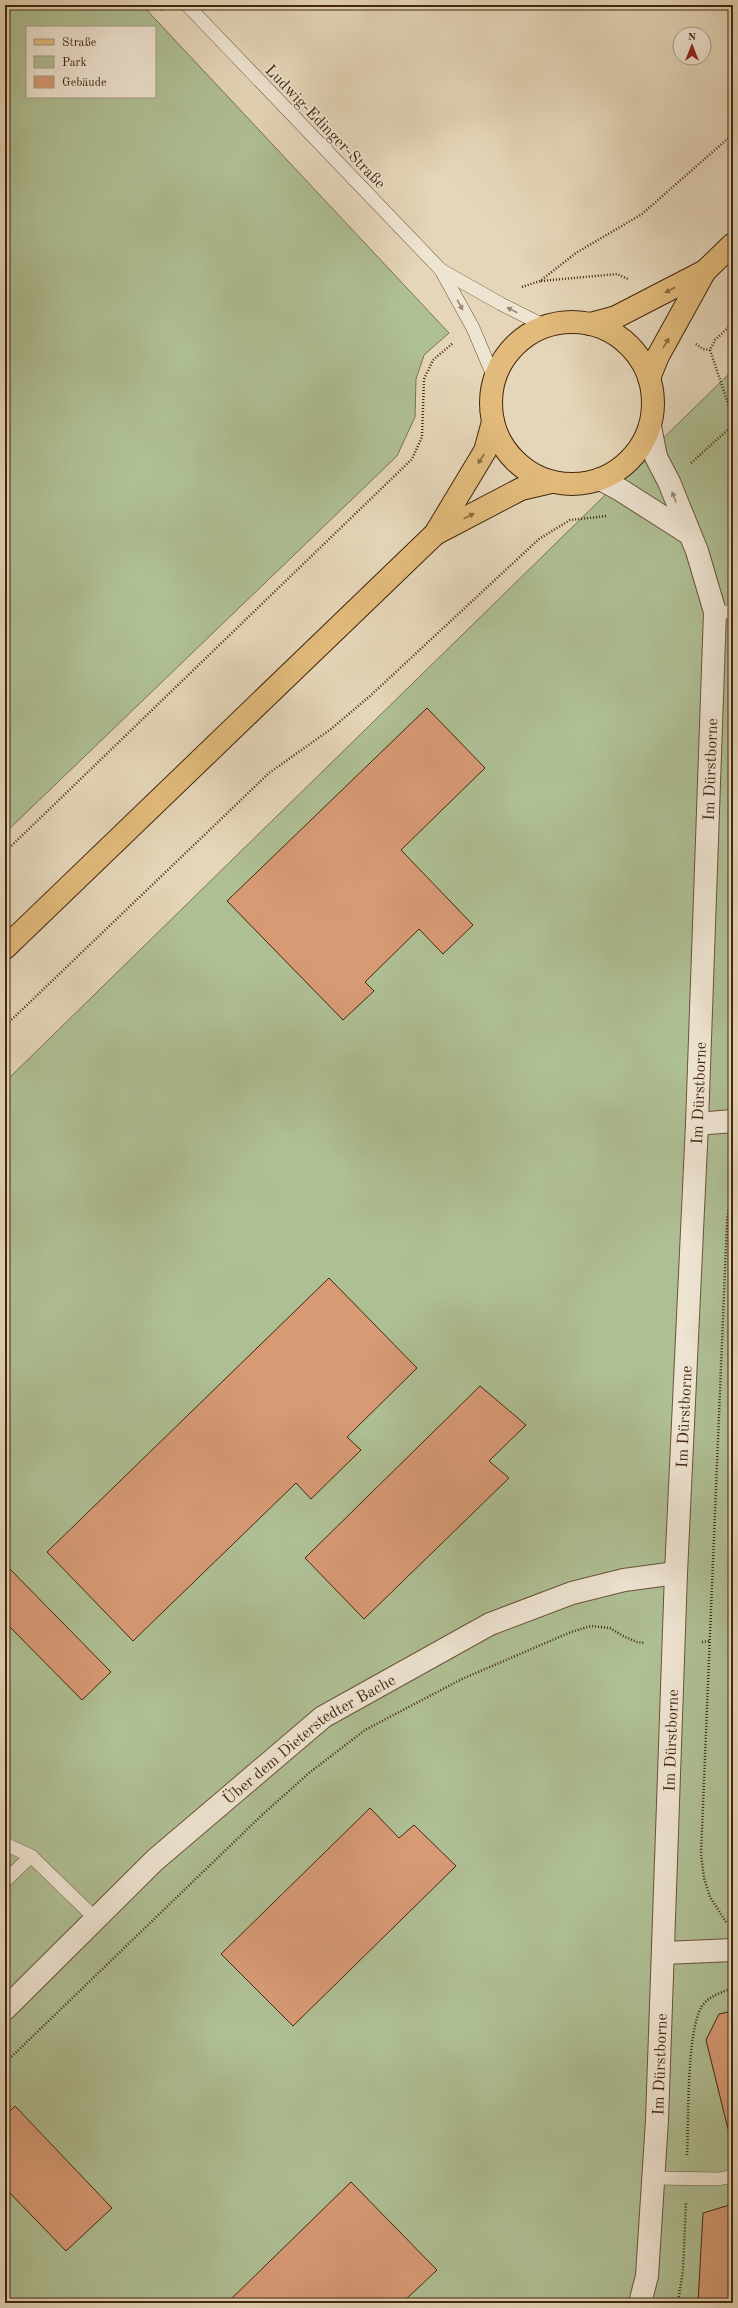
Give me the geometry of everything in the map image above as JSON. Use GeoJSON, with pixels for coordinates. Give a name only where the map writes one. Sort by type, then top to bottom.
{"type":"FeatureCollection","features":[{"type":"Feature","properties":{"kind":"main road"},"geometry":{"type":"LineString","coordinates":[[649,378],[658,356],[705,272],[733,244]]}},
{"type":"Feature","properties":{"kind":"main road"},"geometry":{"type":"LineString","coordinates":[[552,482],[525,470],[514,460],[505,449],[493,422],[491,408],[495,380],[509,353],[533,333],[547,326],[561,323],[590,324],[616,317],[705,272]]}},
{"type":"Feature","properties":{"kind":"main road"},"geometry":{"type":"LineString","coordinates":[[434,534],[521,489],[552,482],[576,484],[600,479],[626,464],[636,453],[650,426],[654,402],[649,378],[644,365],[627,344],[616,335],[590,324]]}},
{"type":"Feature","properties":{"kind":"main road"},"geometry":{"type":"LineString","coordinates":[[5,948],[434,534],[485,451],[493,422]]}},
{"type":"Feature","properties":{"kind":"street","name":"Im Dürstborne"},"geometry":{"type":"LineString","coordinates":[[640,2303],[647,2276],[654,2178],[664,1953],[675,1644],[676,1573],[697,1124],[724,612],[708,582],[669,482],[656,457],[650,426]]}},
{"type":"Feature","properties":{"kind":"street"},"geometry":{"type":"LineString","coordinates":[[600,479],[619,489],[688,533]]}},
{"type":"Feature","properties":{"kind":"street"},"geometry":{"type":"LineString","coordinates":[[697,1124],[733,1121]]}},
{"type":"Feature","properties":{"kind":"street","name":"Über dem Dieterstedter Bache"},"geometry":{"type":"LineString","coordinates":[[5,2009],[155,1860],[324,1717],[490,1624],[572,1594],[624,1580],[676,1573]]}},
{"type":"Feature","properties":{"kind":"street"},"geometry":{"type":"LineString","coordinates":[[664,1953],[732,1950]]}},
{"type":"Feature","properties":{"kind":"lane","name":"Ludwig-Edinger-Straße"},"geometry":{"type":"LineString","coordinates":[[187,5],[442,270],[473,328],[495,380]]}},
{"type":"Feature","properties":{"kind":"lane","name":"Ludwig-Edinger-Straße"},"geometry":{"type":"LineString","coordinates":[[442,270],[501,304],[547,326]]}},
{"type":"Feature","properties":{"kind":"lane"},"geometry":{"type":"LineString","coordinates":[[5,1844],[31,1856],[96,1919]]}},
{"type":"Feature","properties":{"kind":"lane"},"geometry":{"type":"LineString","coordinates":[[5,1881],[31,1856]]}},
{"type":"Feature","properties":{"kind":"lane"},"geometry":{"type":"LineString","coordinates":[[654,2178],[686,2180],[719,2179],[733,2176]]}},
{"type":"Feature","properties":{"kind":"path"},"geometry":{"type":"LineString","coordinates":[[518,290],[540,281],[576,253],[642,214],[733,134]]}},
{"type":"Feature","properties":{"kind":"path"},"geometry":{"type":"LineString","coordinates":[[540,281],[617,274],[632,281]]}},
{"type":"Feature","properties":{"kind":"path"},"geometry":{"type":"LineString","coordinates":[[733,323],[715,340],[710,350],[733,418]]}},
{"type":"Feature","properties":{"kind":"path"},"geometry":{"type":"LineString","coordinates":[[5,852],[412,458],[422,436],[424,379],[433,360],[459,339]]}},
{"type":"Feature","properties":{"kind":"path"},"geometry":{"type":"LineString","coordinates":[[685,468],[733,425]]}},
{"type":"Feature","properties":{"kind":"path"},"geometry":{"type":"LineString","coordinates":[[5,1026],[269,773],[331,729],[370,696],[539,539],[570,520],[597,516],[609,516]]}},
{"type":"Feature","properties":{"kind":"path"},"geometry":{"type":"LineString","coordinates":[[732,1950],[728,1925],[710,1897],[704,1878],[701,1854],[727,1220],[733,1181]]}},
{"type":"Feature","properties":{"kind":"path"},"geometry":{"type":"LineString","coordinates":[[5,2063],[262,1815],[309,1773],[366,1730],[462,1679],[571,1632],[591,1626],[610,1628],[637,1642],[675,1644],[710,1641]]}},
{"type":"Feature","properties":{"kind":"path"},"geometry":{"type":"LineString","coordinates":[[678,2303],[683,2270],[694,2028],[702,2006],[713,1996],[733,1988]]}},
{"type":"Feature","properties":{"kind":"green space"},"geometry":{"type":"Polygon","coordinates":[[[5,5],[142,5],[449,333],[424,355],[416,379],[415,417],[397,456],[5,833],[5,5]]]}},
{"type":"Feature","properties":{"kind":"green space"},"geometry":{"type":"Polygon","coordinates":[[[733,370],[733,2303],[5,2303],[5,1082],[733,370]]]}},
{"type":"Feature","properties":{"kind":"building"},"geometry":{"type":"Polygon","coordinates":[[[427,708],[485,768],[401,850],[473,925],[443,954],[419,929],[365,982],[374,991],[343,1020],[227,901],[427,708]]]}},
{"type":"Feature","properties":{"kind":"building"},"geometry":{"type":"Polygon","coordinates":[[[329,1278],[417,1368],[347,1437],[361,1450],[311,1499],[296,1483],[133,1641],[47,1552],[329,1278]]]}},
{"type":"Feature","properties":{"kind":"building"},"geometry":{"type":"Polygon","coordinates":[[[480,1386],[526,1425],[489,1461],[509,1478],[364,1619],[305,1558],[480,1386]]]}},
{"type":"Feature","properties":{"kind":"building"},"geometry":{"type":"Polygon","coordinates":[[[5,1564],[111,1672],[82,1700],[5,1622],[5,1564]]]}},
{"type":"Feature","properties":{"kind":"building"},"geometry":{"type":"Polygon","coordinates":[[[370,1808],[399,1838],[414,1825],[456,1866],[293,2026],[221,1954],[370,1808]]]}},
{"type":"Feature","properties":{"kind":"building"},"geometry":{"type":"Polygon","coordinates":[[[733,2011],[733,2128],[728,2129],[706,2040],[719,2014],[733,2011]]]}},
{"type":"Feature","properties":{"kind":"building"},"geometry":{"type":"Polygon","coordinates":[[[15,2106],[112,2208],[66,2251],[5,2188],[5,2116],[15,2106]]]}},
{"type":"Feature","properties":{"kind":"building"},"geometry":{"type":"Polygon","coordinates":[[[351,2182],[437,2270],[402,2303],[227,2303],[351,2182]]]}},
{"type":"Feature","properties":{"kind":"building"},"geometry":{"type":"Polygon","coordinates":[[[733,2204],[733,2303],[698,2303],[703,2213],[733,2204]]]}}]}
